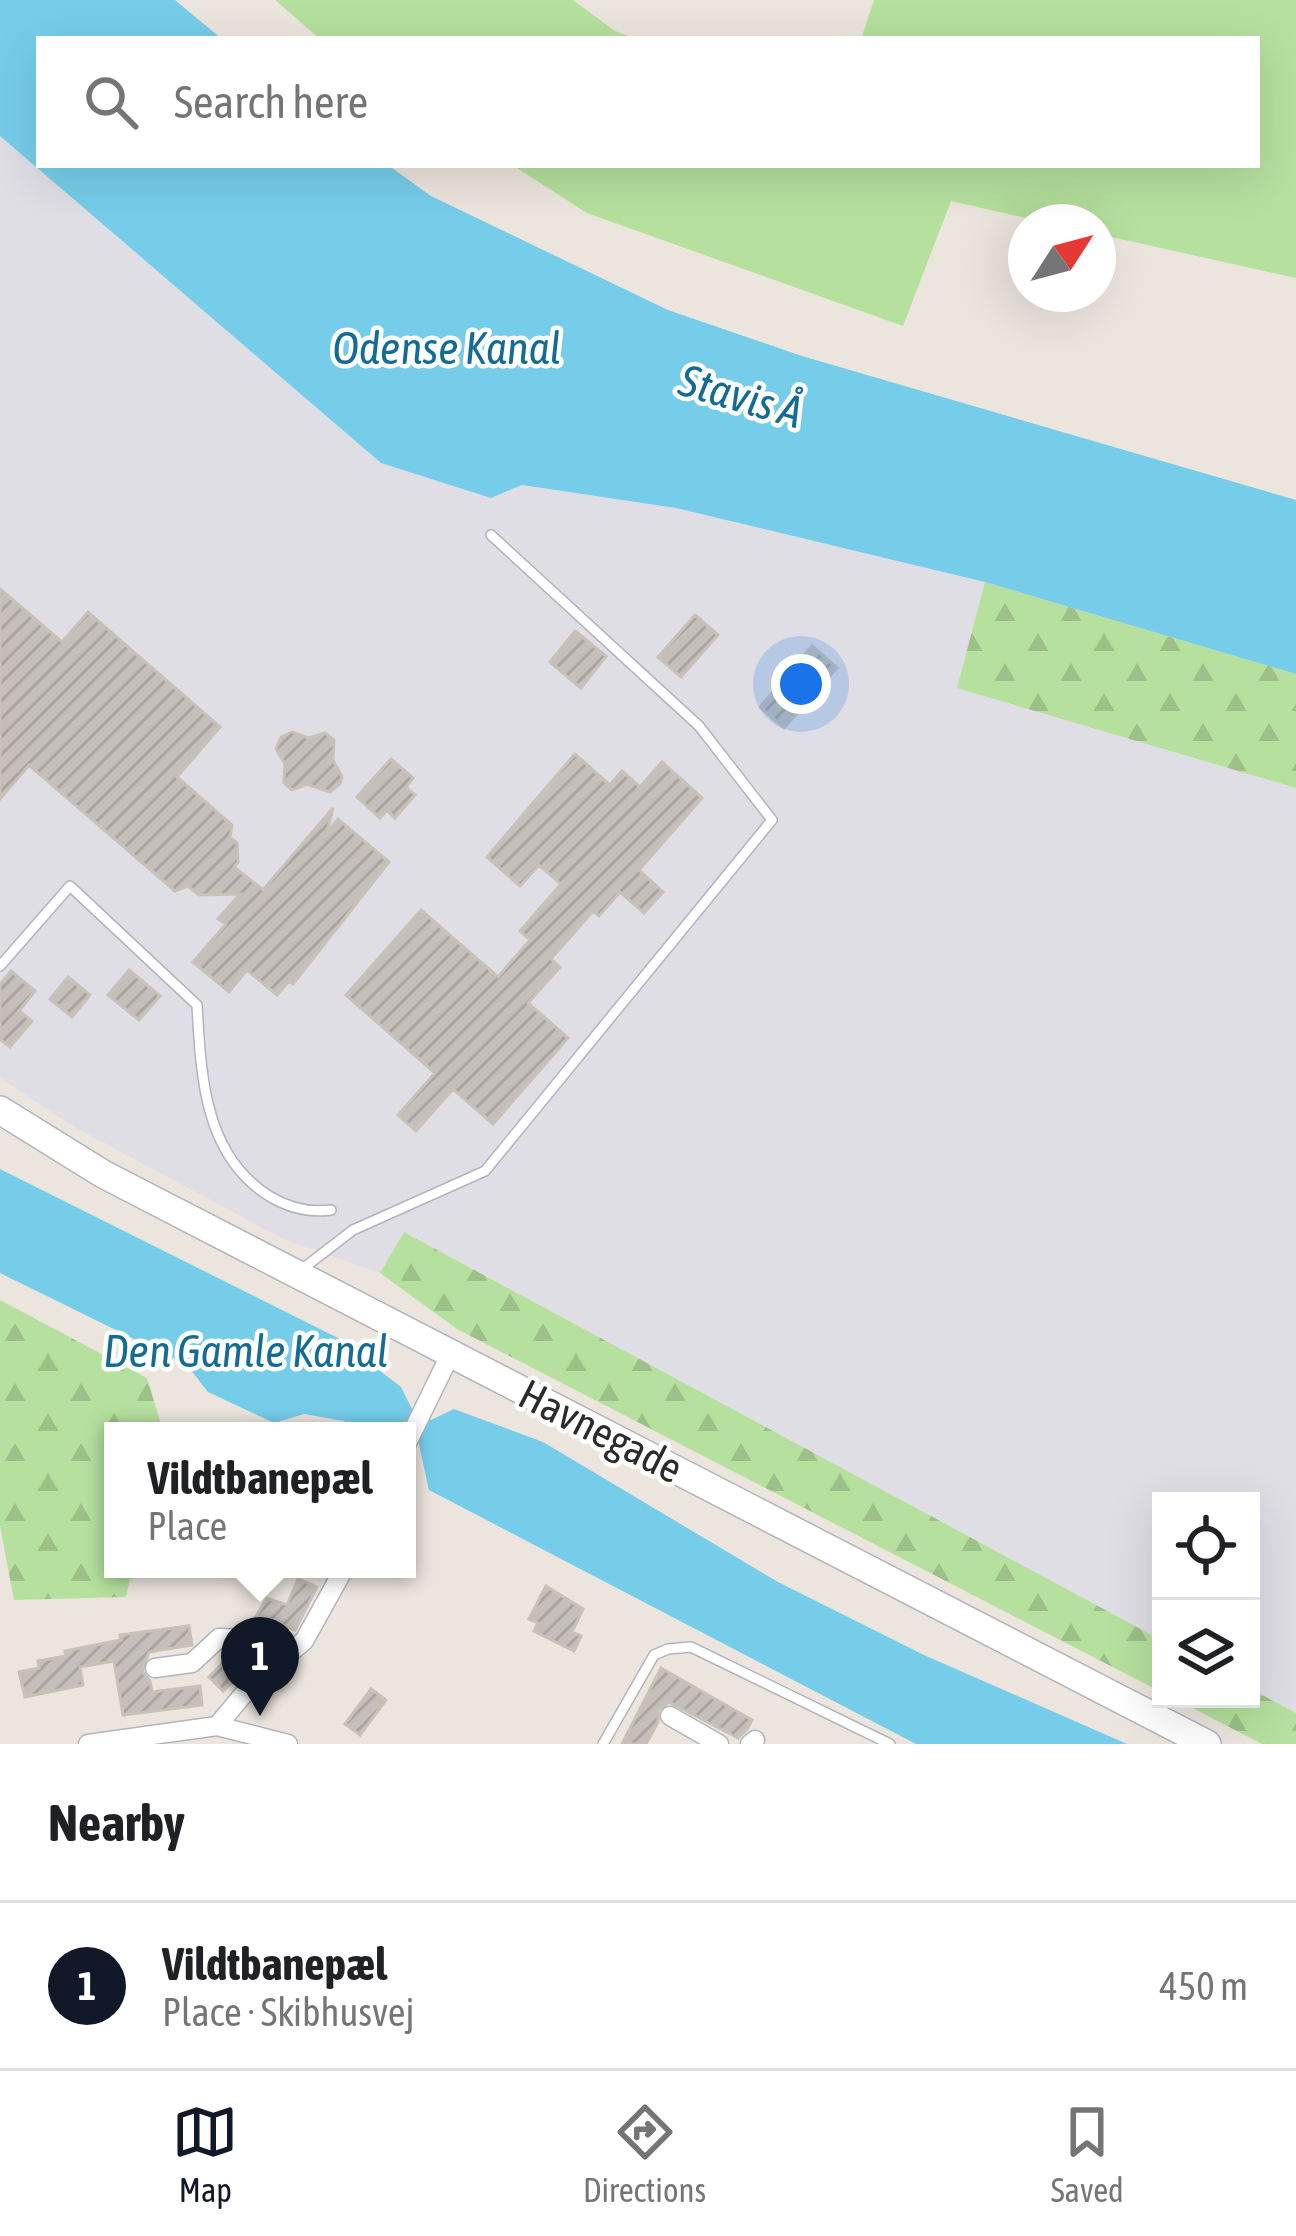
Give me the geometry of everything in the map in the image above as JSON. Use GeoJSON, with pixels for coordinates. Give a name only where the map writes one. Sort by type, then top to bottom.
{"type":"FeatureCollection","features":[{"type":"Feature","properties":{"kind":"street","name":"Havnegade"},"geometry":{"type":"LineString","coordinates":[[0,1110],[103,1174],[1207,1744]]}},
{"type":"Feature","properties":{"kind":"street"},"geometry":{"type":"LineString","coordinates":[[416,1425],[451,1353]]}},
{"type":"Feature","properties":{"kind":"street"},"geometry":{"type":"LineString","coordinates":[[217,1726],[253,1683],[304,1641],[339,1578]]}},
{"type":"Feature","properties":{"kind":"street"},"geometry":{"type":"LineString","coordinates":[[154,1668],[192,1664],[219,1638],[245,1639],[275,1664]]}},
{"type":"Feature","properties":{"kind":"street"},"geometry":{"type":"LineString","coordinates":[[670,1716],[718,1744]]}},
{"type":"Feature","properties":{"kind":"street"},"geometry":{"type":"LineString","coordinates":[[88,1744],[217,1726],[288,1744]]}},
{"type":"Feature","properties":{"kind":"lane"},"geometry":{"type":"LineString","coordinates":[[298,1274],[353,1230],[485,1171],[772,820],[699,726],[490,536]]}},
{"type":"Feature","properties":{"kind":"lane"},"geometry":{"type":"LineString","coordinates":[[0,966],[70,886],[196,1005],[211,1120],[227,1156],[247,1182],[282,1204],[313,1212],[331,1210]]}},
{"type":"Feature","properties":{"kind":"lane"},"geometry":{"type":"LineString","coordinates":[[603,1744],[654,1655],[691,1648],[890,1744]]}},
{"type":"Feature","properties":{"kind":"shaded area"},"geometry":{"type":"Polygon","coordinates":[[[0,136],[381,463],[491,498],[522,485],[676,508],[985,582],[957,688],[1296,788],[1296,1713],[1260,1694],[1260,1492],[1152,1492],[1152,1635],[405,1232],[380,1273],[285,1240],[69,1124],[0,1078],[0,136]]]}},
{"type":"Feature","properties":{"kind":"green space"},"geometry":{"type":"Polygon","coordinates":[[[275,0],[573,0],[629,36],[317,36],[275,0]]]}},
{"type":"Feature","properties":{"kind":"green space"},"geometry":{"type":"Polygon","coordinates":[[[874,0],[1296,0],[1296,278],[1116,238],[1116,204],[1008,204],[1008,214],[951,201],[903,326],[587,213],[517,168],[1260,168],[1260,36],[862,36],[874,0]]]}},
{"type":"Feature","properties":{"kind":"green space"},"geometry":{"type":"Polygon","coordinates":[[[985,582],[1296,674],[1296,788],[957,688],[985,582]]]}},
{"type":"Feature","properties":{"kind":"green space"},"geometry":{"type":"Polygon","coordinates":[[[404,1232],[1152,1635],[1152,1687],[457,1329],[380,1273],[404,1232]]]}},
{"type":"Feature","properties":{"kind":"green space"},"geometry":{"type":"Polygon","coordinates":[[[0,1300],[147,1378],[160,1422],[104,1422],[104,1578],[130,1578],[126,1597],[14,1600],[0,1526],[0,1300]]]}},
{"type":"Feature","properties":{"kind":"green space"},"geometry":{"type":"Polygon","coordinates":[[[1260,1694],[1296,1713],[1296,1744],[1262,1744],[1192,1708],[1260,1708],[1260,1694]]]}},
{"type":"Feature","properties":{"kind":"water","name":"Odense Kanal"},"geometry":{"type":"Polygon","coordinates":[[[0,0],[175,0],[218,36],[36,36],[36,167],[0,136],[0,0]]]}},
{"type":"Feature","properties":{"kind":"water","name":"Odense Kanal"},"geometry":{"type":"Polygon","coordinates":[[[37,168],[392,168],[431,196],[668,310],[802,356],[1296,500],[1296,674],[985,582],[676,508],[522,485],[491,498],[381,463],[37,168]]]}},
{"type":"Feature","properties":{"kind":"water","name":"Den Gamle Kanal"},"geometry":{"type":"Polygon","coordinates":[[[0,1169],[338,1338],[401,1387],[412,1409],[431,1420],[454,1409],[543,1442],[778,1582],[924,1655],[1127,1744],[916,1744],[429,1490],[416,1442],[416,1422],[346,1422],[304,1414],[272,1422],[208,1392],[187,1365],[0,1273],[0,1169]]]}},
{"type":"Feature","properties":{"kind":"building"},"geometry":{"type":"Polygon","coordinates":[[[0,589],[62,642],[88,612],[220,727],[177,777],[232,825],[230,837],[237,843],[238,862],[234,867],[263,890],[333,808],[327,832],[338,819],[389,862],[293,984],[289,981],[277,995],[247,970],[229,992],[193,962],[226,924],[218,919],[240,894],[199,895],[188,886],[175,891],[29,765],[0,799],[0,589]]]}},
{"type":"Feature","properties":{"kind":"building"},"geometry":{"type":"Polygon","coordinates":[[[695,615],[718,635],[681,677],[658,657],[695,615]]]}},
{"type":"Feature","properties":{"kind":"building"},"geometry":{"type":"Polygon","coordinates":[[[575,631],[606,656],[581,688],[550,662],[575,631]]]}},
{"type":"Feature","properties":{"kind":"building"},"geometry":{"type":"Polygon","coordinates":[[[812,646],[837,668],[784,728],[760,707],[812,646]]]}},
{"type":"Feature","properties":{"kind":"building"},"geometry":{"type":"Polygon","coordinates":[[[292,732],[308,738],[325,733],[334,740],[333,760],[342,777],[330,792],[307,784],[292,790],[284,783],[285,764],[276,749],[281,737],[292,732]]]}},
{"type":"Feature","properties":{"kind":"building"},"geometry":{"type":"Polygon","coordinates":[[[575,754],[610,785],[622,771],[640,787],[662,762],[702,798],[639,870],[663,892],[644,913],[620,892],[599,916],[593,911],[551,959],[560,967],[528,1003],[568,1038],[493,1124],[453,1089],[416,1131],[398,1115],[435,1073],[346,995],[421,910],[498,977],[530,940],[520,931],[561,884],[539,865],[520,886],[487,857],[575,754]]]}},
{"type":"Feature","properties":{"kind":"building"},"geometry":{"type":"Polygon","coordinates":[[[391,759],[413,778],[406,787],[415,795],[395,818],[387,810],[380,818],[357,797],[391,759]]]}},
{"type":"Feature","properties":{"kind":"building"},"geometry":{"type":"Polygon","coordinates":[[[129,970],[160,996],[139,1020],[108,995],[129,970]]]}},
{"type":"Feature","properties":{"kind":"building"},"geometry":{"type":"Polygon","coordinates":[[[11,971],[35,991],[19,1011],[32,1021],[10,1047],[0,1039],[0,984],[11,971]]]}},
{"type":"Feature","properties":{"kind":"building"},"geometry":{"type":"Polygon","coordinates":[[[68,977],[90,995],[72,1017],[50,999],[68,977]]]}},
{"type":"Feature","properties":{"kind":"building"},"geometry":{"type":"Polygon","coordinates":[[[298,1579],[317,1587],[295,1630],[275,1622],[272,1630],[253,1621],[267,1598],[287,1605],[298,1579]]]}},
{"type":"Feature","properties":{"kind":"building"},"geometry":{"type":"Polygon","coordinates":[[[546,1586],[583,1609],[572,1632],[581,1636],[574,1651],[534,1631],[538,1623],[529,1619],[546,1586]]]}},
{"type":"Feature","properties":{"kind":"building"},"geometry":{"type":"Polygon","coordinates":[[[189,1626],[192,1645],[149,1652],[142,1671],[152,1692],[200,1686],[202,1705],[123,1715],[114,1661],[80,1667],[83,1685],[25,1697],[19,1672],[39,1668],[38,1661],[121,1640],[120,1635],[189,1626]]]}},
{"type":"Feature","properties":{"kind":"building"},"geometry":{"type":"Polygon","coordinates":[[[234,1652],[252,1663],[223,1691],[209,1677],[234,1652]]]}},
{"type":"Feature","properties":{"kind":"building"},"geometry":{"type":"Polygon","coordinates":[[[661,1668],[752,1720],[747,1729],[738,1738],[669,1702],[658,1710],[658,1722],[646,1744],[622,1744],[661,1668]]]}},
{"type":"Feature","properties":{"kind":"building"},"geometry":{"type":"Polygon","coordinates":[[[371,1689],[386,1700],[360,1735],[345,1724],[371,1689]]]}},
{"type":"Feature","properties":{"kind":"place","name":"Vildtbanepæl"},"geometry":{"type":"Point","coordinates":[260,1716]}},
{"type":"Feature","properties":{"kind":"water label","name":"Stavis Å"},"geometry":{"type":"Point","coordinates":[741,396]}}]}
